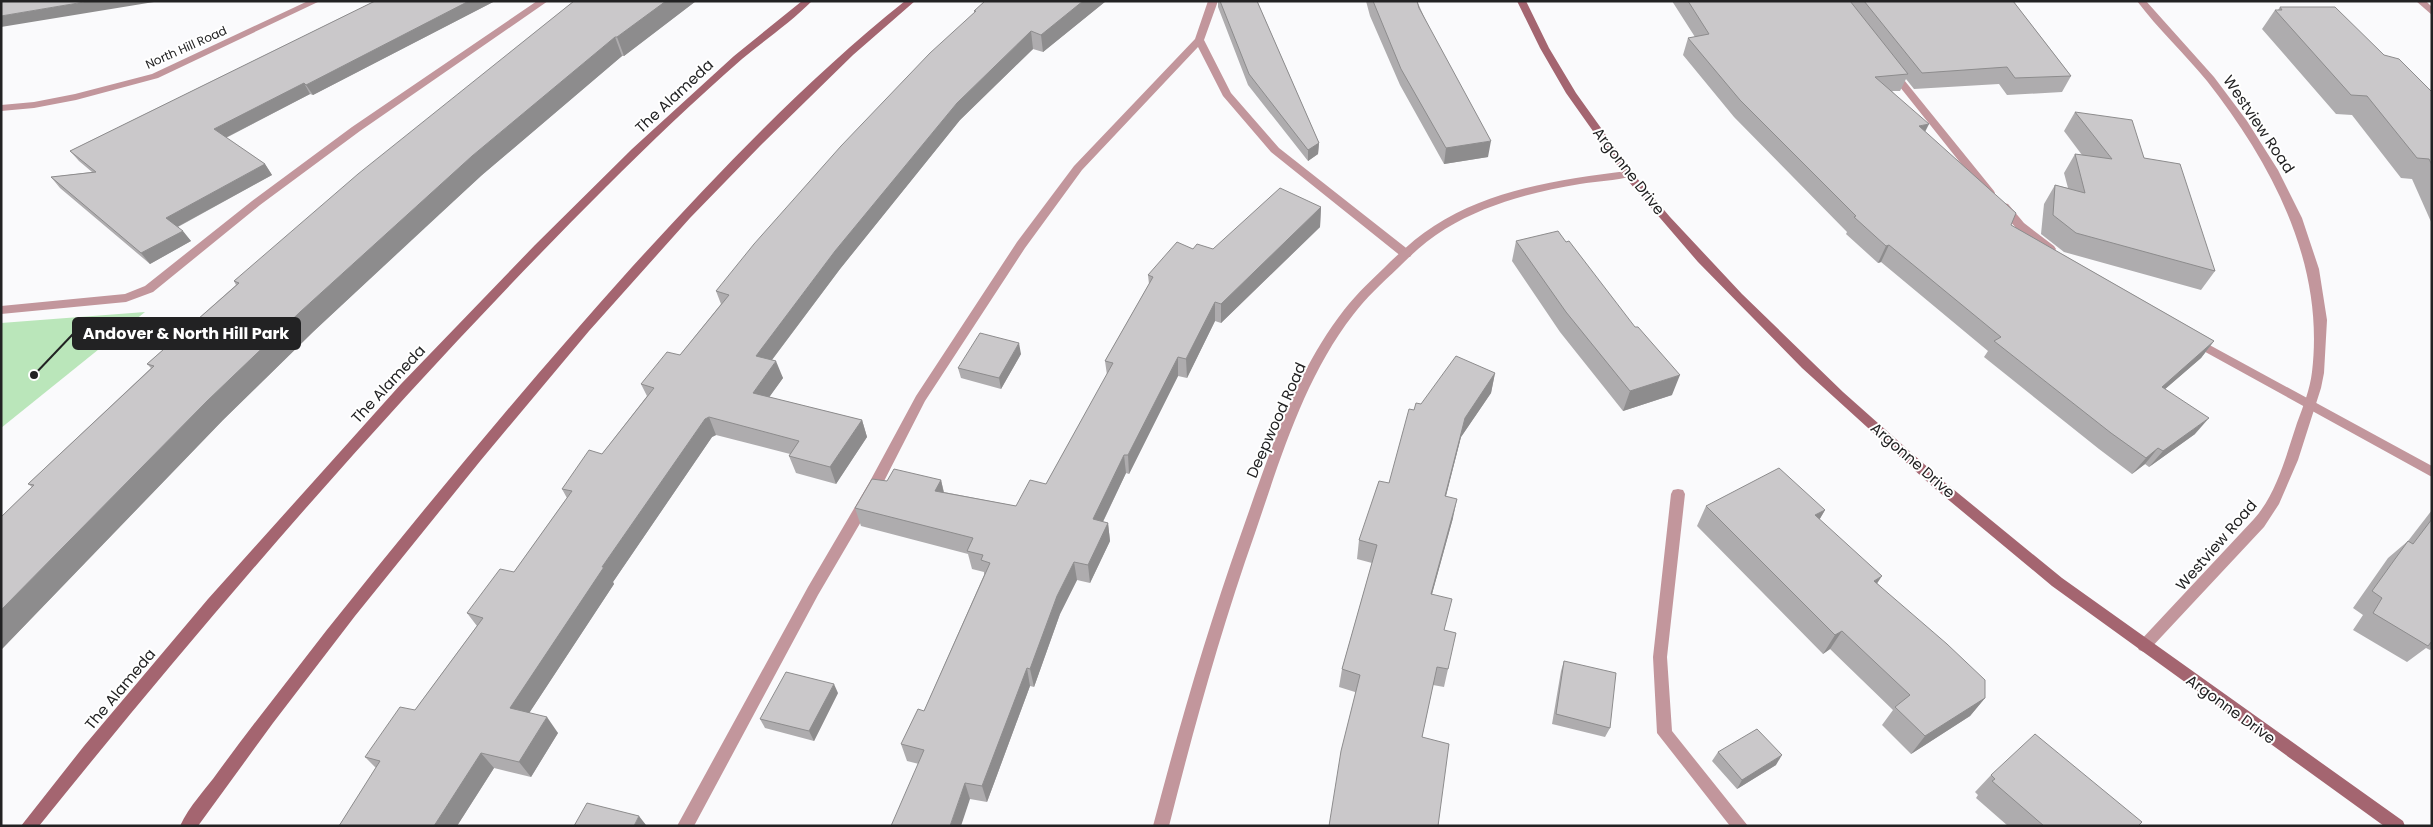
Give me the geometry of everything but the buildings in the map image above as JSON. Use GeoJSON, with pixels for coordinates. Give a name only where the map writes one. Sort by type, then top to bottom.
{"type":"FeatureCollection","features":[{"type":"Feature","properties":{"kind":"main road","name":"The Alameda"},"geometry":{"type":"LineString","coordinates":[[29,826],[226,588],[354,444],[487,301],[606,181],[742,55],[808,1]]}},
{"type":"Feature","properties":{"kind":"main road"},"geometry":{"type":"LineString","coordinates":[[188,826],[248,742],[336,629],[430,511],[561,355],[689,212],[744,154],[852,51],[911,1]]}},
{"type":"Feature","properties":{"kind":"main road","name":"Argonne Drive"},"geometry":{"type":"LineString","coordinates":[[1521,1],[1565,83],[1628,174],[1735,294],[1820,377],[1924,470],[2040,569],[2144,646],[2396,826]]}},
{"type":"Feature","properties":{"kind":"street","name":"North Hill Road"},"geometry":{"type":"LineString","coordinates":[[1,108],[34,105],[76,97],[155,76],[316,1]]}},
{"type":"Feature","properties":{"kind":"street"},"geometry":{"type":"LineString","coordinates":[[1,310],[126,298],[149,289],[256,203],[356,129],[544,1]]}},
{"type":"Feature","properties":{"kind":"street"},"geometry":{"type":"LineString","coordinates":[[685,826],[813,591],[874,487],[920,399],[1021,245],[1078,168],[1199,40],[1213,1]]}},
{"type":"Feature","properties":{"kind":"street","name":"Westview Road"},"geometry":{"type":"LineString","coordinates":[[2141,1],[2180,42],[2230,106],[2271,167],[2303,232],[2313,270],[2320,318],[2318,372],[2310,405],[2296,448],[2270,509],[2201,589],[2144,646]]}},
{"type":"Feature","properties":{"kind":"street"},"geometry":{"type":"LineString","coordinates":[[2420,1],[2432,12]]}},
{"type":"Feature","properties":{"kind":"street"},"geometry":{"type":"LineString","coordinates":[[1199,40],[1227,94],[1275,150],[1406,254]]}},
{"type":"Feature","properties":{"kind":"street"},"geometry":{"type":"LineString","coordinates":[[1886,63],[1958,156],[2014,219],[2058,256]]}},
{"type":"Feature","properties":{"kind":"street","name":"Deepwood Road"},"geometry":{"type":"LineString","coordinates":[[1161,826],[1185,730],[1214,630],[1265,484],[1294,410],[1325,350],[1345,319],[1366,292],[1406,254],[1440,227],[1490,202],[1554,184],[1628,174]]}},
{"type":"Feature","properties":{"kind":"street"},"geometry":{"type":"LineString","coordinates":[[2186,336],[2432,472]]}},
{"type":"Feature","properties":{"kind":"street"},"geometry":{"type":"LineString","coordinates":[[1678,494],[1660,657],[1665,733],[1740,826]]}},
{"type":"Feature","properties":{"kind":"green space"},"geometry":{"type":"Polygon","coordinates":[[[145,312],[1,428],[1,323],[145,312]]]}},
{"type":"Feature","properties":{"kind":"place","name":"Andover & North Hill Park"},"geometry":{"type":"Point","coordinates":[34,375]}}]}
